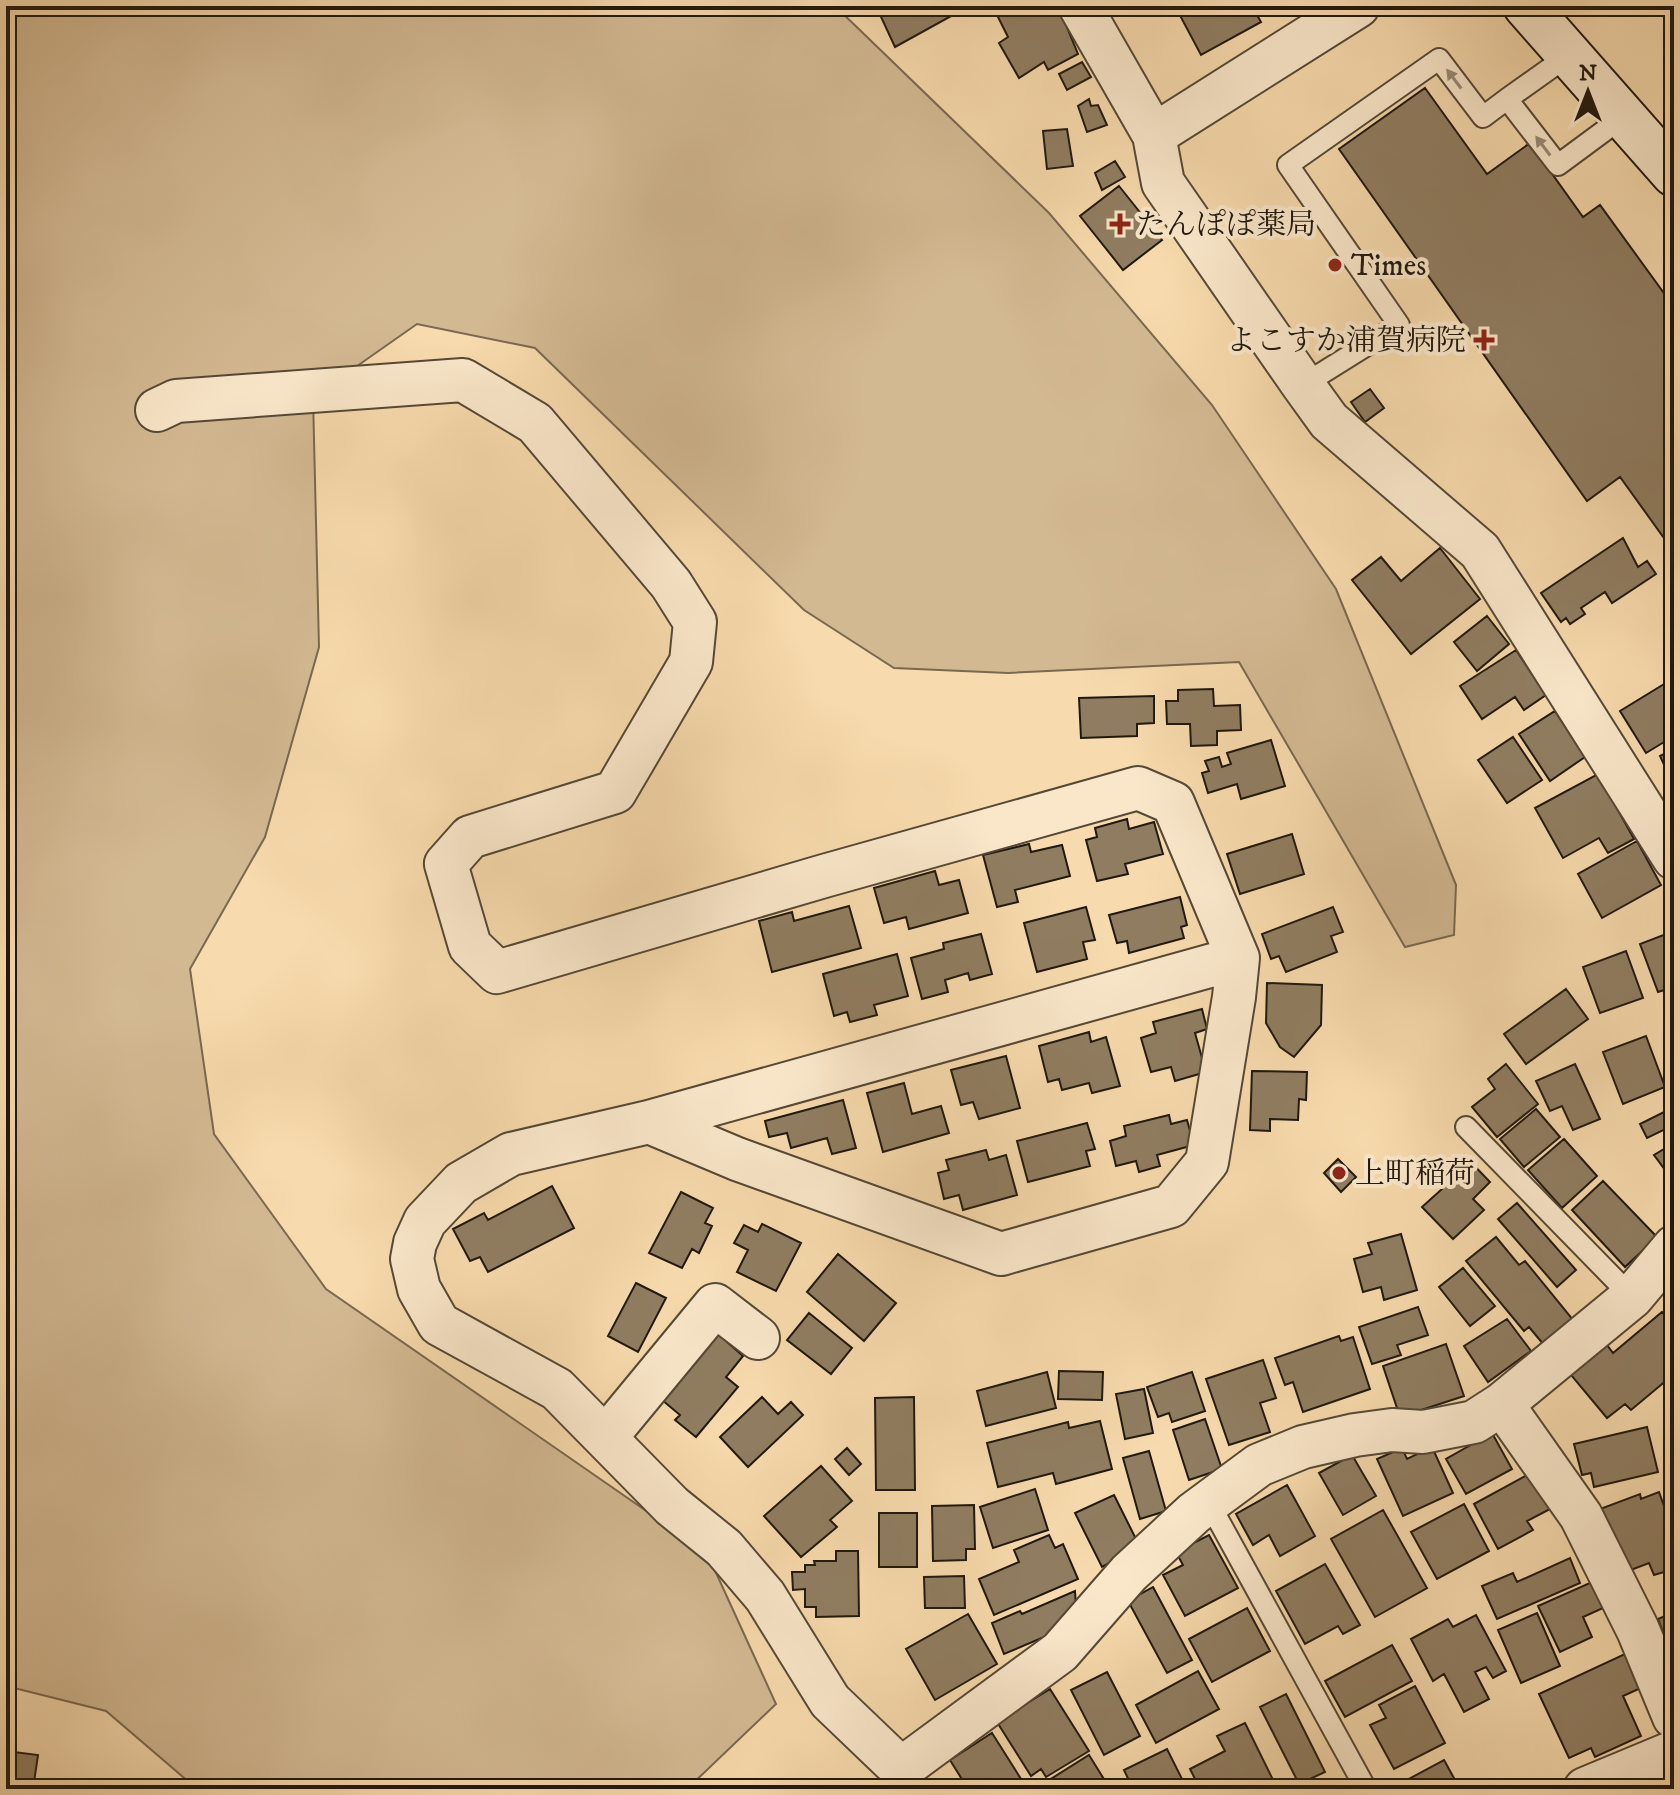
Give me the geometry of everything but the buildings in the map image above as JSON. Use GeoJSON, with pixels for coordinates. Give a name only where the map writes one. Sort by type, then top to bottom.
{"type":"FeatureCollection","features":[{"type":"Feature","properties":{"kind":"street"},"geometry":{"type":"LineString","coordinates":[[1080,6],[1154,135],[1163,183],[1303,385],[1329,421],[1480,551],[1673,855]]}},
{"type":"Feature","properties":{"kind":"street"},"geometry":{"type":"LineString","coordinates":[[1154,135],[1358,6]]}},
{"type":"Feature","properties":{"kind":"street"},"geometry":{"type":"LineString","coordinates":[[1526,6],[1674,174]]}},
{"type":"Feature","properties":{"kind":"street"},"geometry":{"type":"LineString","coordinates":[[157,410],[176,401],[463,380],[535,423],[671,584],[695,622],[691,662],[615,792],[470,837],[446,864],[470,946],[497,972],[1138,788],[1173,803],[1238,958],[1207,1162],[1171,1206],[1001,1254],[737,1159],[649,1122]]}},
{"type":"Feature","properties":{"kind":"street"},"geometry":{"type":"LineString","coordinates":[[1238,958],[649,1122],[511,1154],[461,1183],[425,1221],[412,1259],[419,1289],[439,1324],[557,1389],[672,1506],[724,1548],[765,1596],[830,1701],[887,1779],[1060,1652],[1129,1573],[1194,1513],[1259,1465],[1303,1447],[1355,1435],[1392,1430],[1423,1432],[1474,1422],[1502,1404],[1632,1297],[1674,1247]]}},
{"type":"Feature","properties":{"kind":"street"},"geometry":{"type":"LineString","coordinates":[[606,1437],[715,1305],[758,1338]]}},
{"type":"Feature","properties":{"kind":"street"},"geometry":{"type":"LineString","coordinates":[[1502,1404],[1581,1516],[1638,1630],[1674,1717]]}},
{"type":"Feature","properties":{"kind":"street"},"geometry":{"type":"LineString","coordinates":[[1585,1789],[1674,1752]]}},
{"type":"Feature","properties":{"kind":"lane"},"geometry":{"type":"LineString","coordinates":[[1303,385],[1399,325],[1288,165],[1439,59],[1483,117],[1569,55]]}},
{"type":"Feature","properties":{"kind":"lane"},"geometry":{"type":"LineString","coordinates":[[1507,99],[1558,165],[1623,117]]}},
{"type":"Feature","properties":{"kind":"lane"},"geometry":{"type":"LineString","coordinates":[[1466,1127],[1632,1297]]}},
{"type":"Feature","properties":{"kind":"lane"},"geometry":{"type":"LineString","coordinates":[[1209,1503],[1366,1789]]}},
{"type":"Feature","properties":{"kind":"shaded area"},"geometry":{"type":"Polygon","coordinates":[[[6,6],[835,6],[1049,213],[1212,405],[1336,589],[1456,885],[1454,935],[1405,947],[1239,662],[1008,673],[894,668],[804,610],[535,348],[417,324],[313,397],[319,647],[265,837],[190,969],[214,1134],[326,1289],[707,1553],[776,1704],[687,1789],[197,1789],[106,1711],[6,1686],[6,6]]]}},
{"type":"Feature","properties":{"kind":"place","name":"たんぽぽ薬局"},"geometry":{"type":"Point","coordinates":[1120,224]}},
{"type":"Feature","properties":{"kind":"place","name":"Times"},"geometry":{"type":"Point","coordinates":[1335,265]}},
{"type":"Feature","properties":{"kind":"place","name":"よこすか浦賀病院"},"geometry":{"type":"Point","coordinates":[1484,340]}},
{"type":"Feature","properties":{"kind":"place","name":"上町稲荷"},"geometry":{"type":"Point","coordinates":[1339,1173]}}]}
